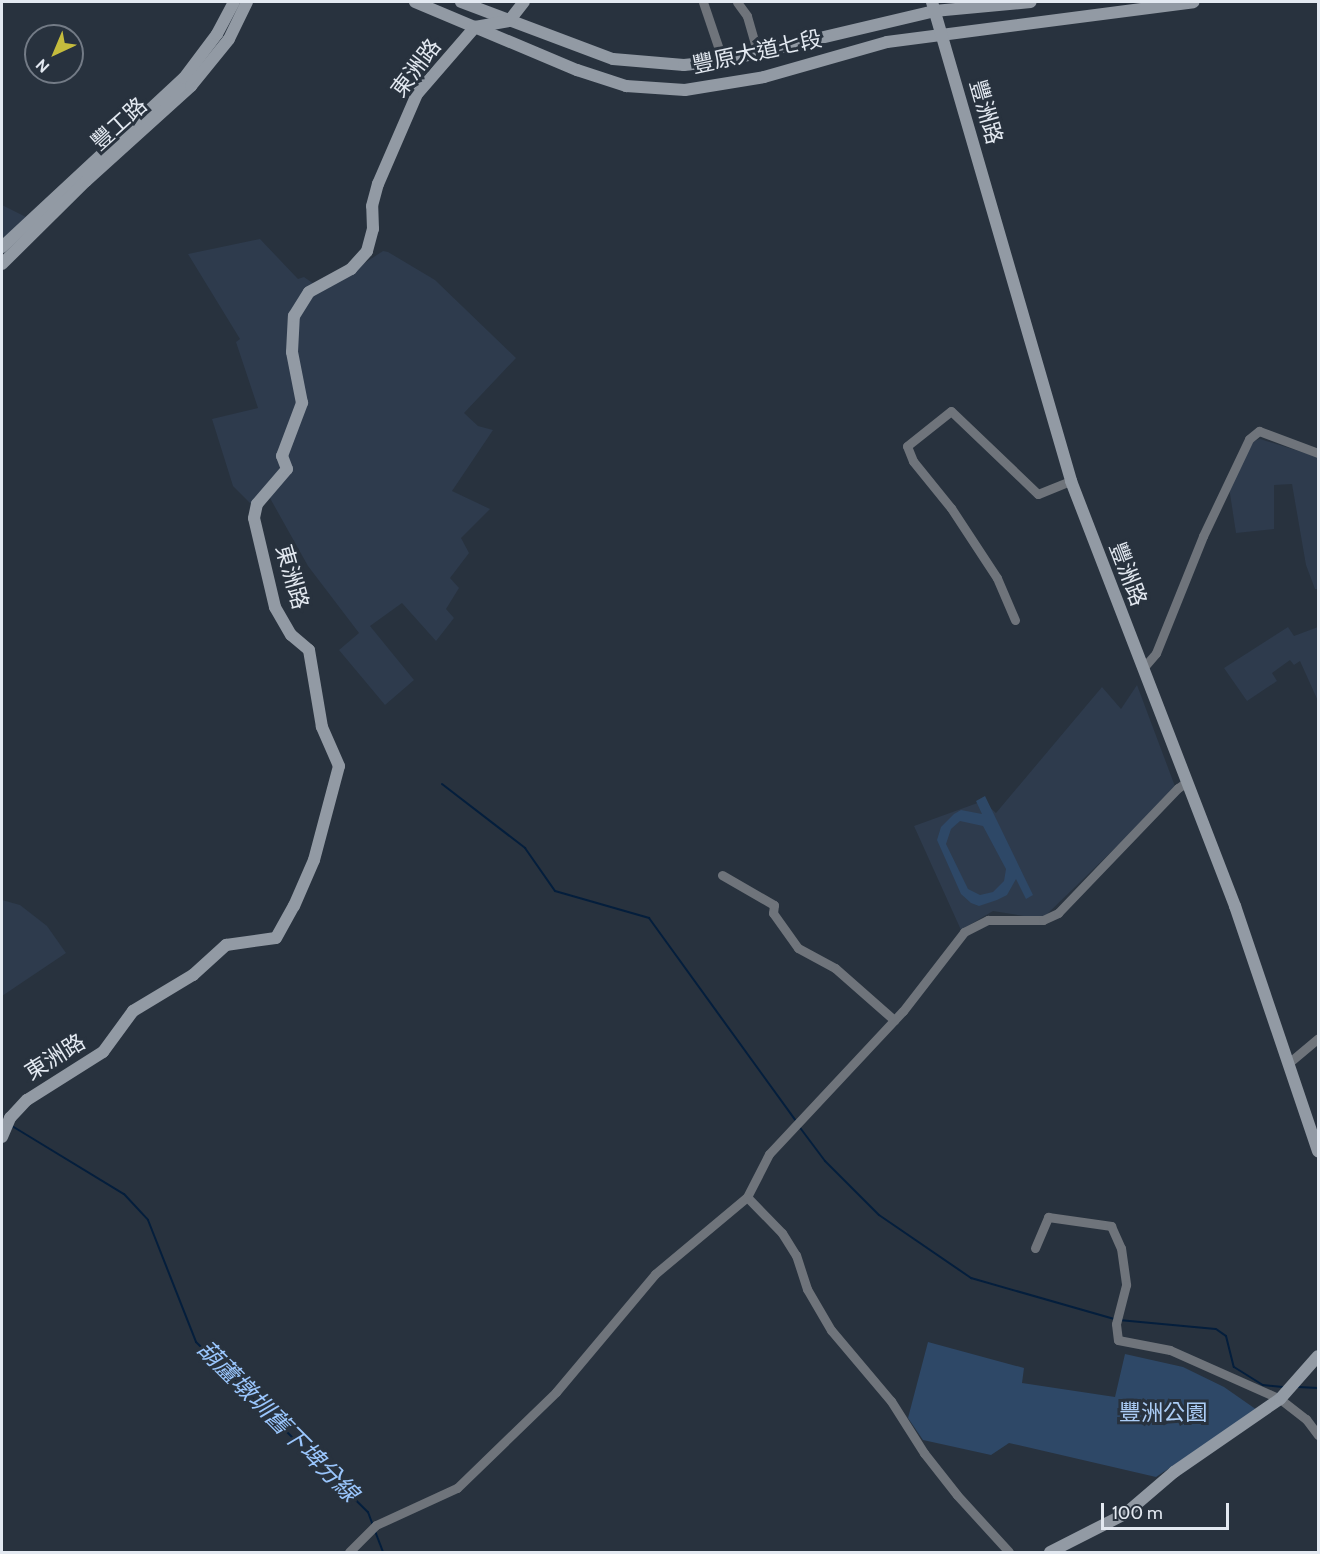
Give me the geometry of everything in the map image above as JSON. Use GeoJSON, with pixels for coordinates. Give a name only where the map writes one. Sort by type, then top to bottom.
{"type":"FeatureCollection","features":[{"type":"Feature","properties":{"kind":"street","name":"豐工路"},"geometry":{"type":"LineString","coordinates":[[2,247],[184,78],[217,34],[234,2]]}},
{"type":"Feature","properties":{"kind":"street","name":"豐工路"},"geometry":{"type":"LineString","coordinates":[[2,264],[86,181],[191,86],[228,39],[247,2]]}},
{"type":"Feature","properties":{"kind":"street","name":"豐原大道七段"},"geometry":{"type":"LineString","coordinates":[[415,2],[626,86],[685,90],[764,77],[887,42],[1193,2]]}},
{"type":"Feature","properties":{"kind":"street","name":"豐原大道七段"},"geometry":{"type":"LineString","coordinates":[[461,2],[613,59],[684,65],[723,61],[933,6],[1031,2]]}},
{"type":"Feature","properties":{"kind":"street"},"geometry":{"type":"LineString","coordinates":[[475,27],[509,21],[524,2]]}},
{"type":"Feature","properties":{"kind":"street"},"geometry":{"type":"LineString","coordinates":[[703,2],[723,61]]}},
{"type":"Feature","properties":{"kind":"street"},"geometry":{"type":"LineString","coordinates":[[737,2],[747,16],[757,51]]}},
{"type":"Feature","properties":{"kind":"street","name":"豐洲路"},"geometry":{"type":"LineString","coordinates":[[933,6],[1071,481],[1113,596],[1144,667],[1291,1061],[1318,1151]]}},
{"type":"Feature","properties":{"kind":"street","name":"東洲路"},"geometry":{"type":"LineString","coordinates":[[6,1127],[33,1095],[103,1052],[133,1011],[193,975],[226,945],[276,938],[314,860],[338,777],[339,760],[322,727],[309,650],[291,635],[275,607],[254,510],[287,469],[282,456],[302,403],[291,343],[297,309],[309,292],[351,269],[367,251],[373,229],[372,206],[411,105],[475,27]]}},
{"type":"Feature","properties":{"kind":"street"},"geometry":{"type":"LineString","coordinates":[[1015,620],[997,578],[951,508],[913,461],[907,446],[951,411],[1038,494],[1071,481]]}},
{"type":"Feature","properties":{"kind":"street"},"geometry":{"type":"LineString","coordinates":[[1144,667],[1156,653],[1173,604],[1249,439],[1259,431],[1318,453]]}},
{"type":"Feature","properties":{"kind":"street"},"geometry":{"type":"LineString","coordinates":[[349,1552],[376,1525],[451,1493],[475,1473],[568,1379],[655,1274],[747,1197],[769,1154],[894,1020],[950,945],[969,928],[988,920],[1043,920],[1058,913],[1178,788],[1187,782]]}},
{"type":"Feature","properties":{"kind":"street"},"geometry":{"type":"LineString","coordinates":[[722,874],[774,905],[773,914],[798,948],[835,968],[894,1020]]}},
{"type":"Feature","properties":{"kind":"street"},"geometry":{"type":"LineString","coordinates":[[1291,1061],[1318,1038]]}},
{"type":"Feature","properties":{"kind":"street"},"geometry":{"type":"LineString","coordinates":[[747,1197],[796,1255],[807,1290],[824,1321],[891,1401],[924,1453],[957,1495],[1009,1552]]}},
{"type":"Feature","properties":{"kind":"street"},"geometry":{"type":"LineString","coordinates":[[1035,1248],[1048,1216],[1111,1226],[1121,1248],[1126,1285],[1117,1320],[1118,1340],[1170,1350],[1280,1399],[1306,1419],[1318,1435]]}},
{"type":"Feature","properties":{"kind":"street"},"geometry":{"type":"LineString","coordinates":[[1050,1552],[1125,1514],[1174,1472],[1280,1399],[1318,1356]]}},
{"type":"Feature","properties":{"kind":"shaded area"},"geometry":{"type":"Polygon","coordinates":[[[2,205],[26,217],[7,237],[2,237],[2,205]]]}},
{"type":"Feature","properties":{"kind":"shaded area"},"geometry":{"type":"Polygon","coordinates":[[[260,239],[298,279],[304,277],[314,284],[337,281],[383,251],[388,252],[435,280],[516,358],[464,413],[478,426],[493,430],[452,491],[490,509],[461,538],[469,553],[450,578],[459,588],[446,609],[454,618],[436,641],[402,603],[370,626],[414,680],[385,705],[339,650],[359,633],[308,566],[266,491],[251,504],[233,486],[212,419],[258,408],[236,342],[240,339],[188,254],[260,239]]]}},
{"type":"Feature","properties":{"kind":"shaded area"},"geometry":{"type":"Polygon","coordinates":[[[1260,439],[1318,457],[1318,589],[1315,589],[1306,565],[1292,484],[1274,485],[1274,529],[1236,533],[1229,487],[1240,461],[1254,441],[1260,439]]]}},
{"type":"Feature","properties":{"kind":"shaded area"},"geometry":{"type":"Polygon","coordinates":[[[1288,627],[1294,636],[1318,627],[1318,701],[1300,661],[1294,665],[1290,660],[1272,673],[1277,681],[1247,701],[1224,668],[1288,627]]]}},
{"type":"Feature","properties":{"kind":"shaded area"},"geometry":{"type":"Polygon","coordinates":[[[1137,685],[1176,789],[1042,919],[993,911],[961,930],[914,826],[983,801],[996,813],[1102,687],[1121,709],[1137,685]]]}},
{"type":"Feature","properties":{"kind":"shaded area"},"geometry":{"type":"Polygon","coordinates":[[[2,900],[20,905],[47,926],[66,953],[2,996],[2,900]]]}},
{"type":"Feature","properties":{"kind":"green space"},"geometry":{"type":"Polygon","coordinates":[[[985,796],[1033,895],[1026,899],[1016,879],[1007,895],[979,906],[971,903],[961,894],[937,840],[941,827],[954,814],[961,810],[982,814],[976,801],[985,796]],[[960,821],[951,829],[946,844],[968,889],[980,895],[993,892],[1004,881],[1006,869],[983,826],[960,821]]]}},
{"type":"Feature","properties":{"kind":"green space","name":"豐洲公園"},"geometry":{"type":"Polygon","coordinates":[[[928,1342],[1024,1368],[1022,1383],[1115,1397],[1125,1354],[1183,1367],[1224,1387],[1257,1410],[1156,1477],[1009,1443],[991,1455],[923,1440],[908,1418],[928,1342]]]}},
{"type":"Feature","properties":{"kind":"waterway"},"geometry":{"type":"LineString","coordinates":[[442,784],[525,848],[555,891],[649,918],[795,1120]]}},
{"type":"Feature","properties":{"kind":"waterway"},"geometry":{"type":"LineString","coordinates":[[798,1125],[825,1161],[879,1215],[971,1278],[1114,1319]]}},
{"type":"Feature","properties":{"kind":"waterway","name":"葫蘆墩圳舊下埤分線"},"geometry":{"type":"LineString","coordinates":[[12,1126],[124,1194],[148,1220],[196,1342],[368,1512],[372,1523]]}},
{"type":"Feature","properties":{"kind":"waterway"},"geometry":{"type":"LineString","coordinates":[[1119,1320],[1216,1329],[1226,1336],[1234,1367],[1263,1385],[1283,1387]]}},
{"type":"Feature","properties":{"kind":"waterway"},"geometry":{"type":"LineString","coordinates":[[1298,1387],[1318,1388]]}},
{"type":"Feature","properties":{"kind":"waterway","name":"葫蘆墩圳舊下埤分線"},"geometry":{"type":"LineString","coordinates":[[375,1531],[383,1552]]}}]}
